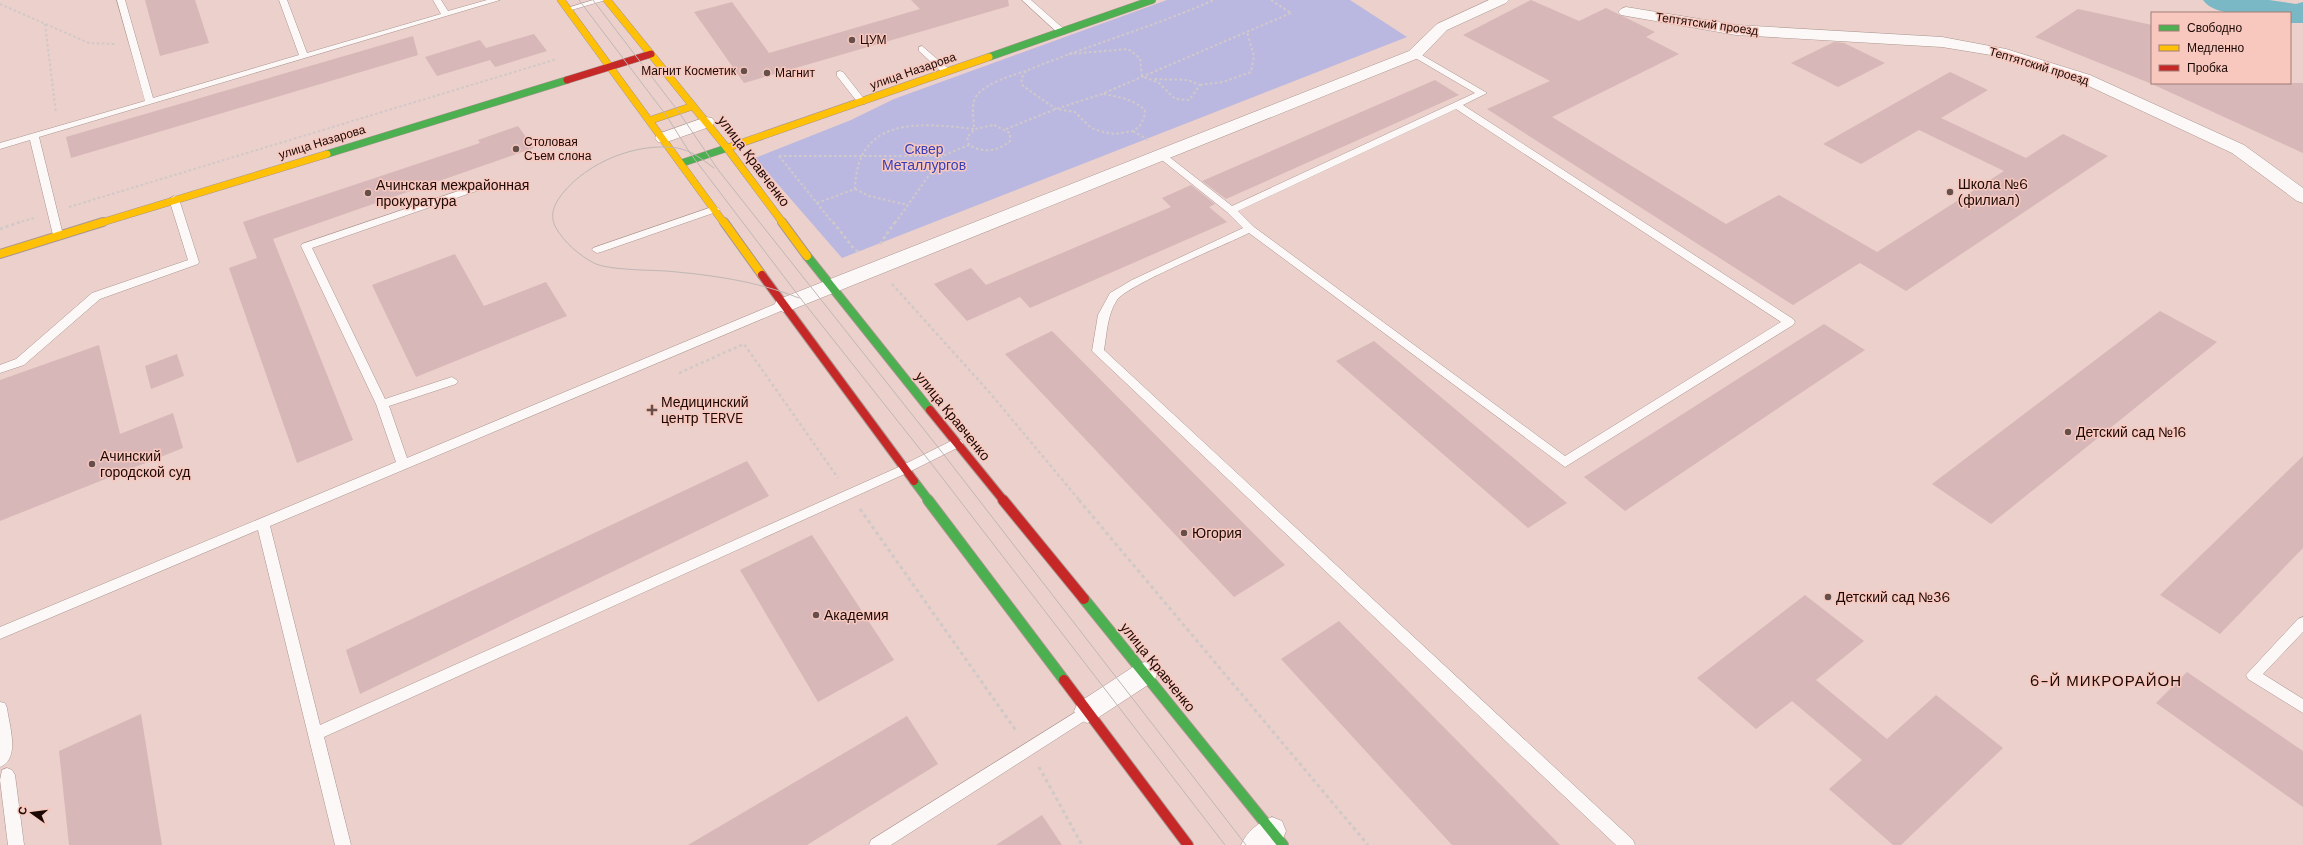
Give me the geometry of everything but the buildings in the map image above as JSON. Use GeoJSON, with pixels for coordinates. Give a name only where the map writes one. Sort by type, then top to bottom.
{"type":"FeatureCollection","features":[{"type":"Feature","properties":{"kind":"main road"},"geometry":{"type":"LineString","coordinates":[[561,0],[651,120],[784,305],[905,469],[1188,845]]}},
{"type":"Feature","properties":{"kind":"main road","name":"улица Кравченко"},"geometry":{"type":"LineString","coordinates":[[607,0],[727,148],[830,287],[1145,673],[1270,840]]}},
{"type":"Feature","properties":{"kind":"main road","name":"улица Назарова"},"geometry":{"type":"LineString","coordinates":[[682,163],[862,102],[1152,0]]}},
{"type":"Feature","properties":{"kind":"main road","name":"улица Назарова"},"geometry":{"type":"LineString","coordinates":[[0,254],[174,199],[651,54]]}},
{"type":"Feature","properties":{"kind":"main road"},"geometry":{"type":"LineString","coordinates":[[651,120],[693,106]]}},
{"type":"Feature","properties":{"kind":"street"},"geometry":{"type":"LineString","coordinates":[[784,305],[830,287],[873,263],[1160,154],[1415,54],[1442,27],[1501,0]]}},
{"type":"Feature","properties":{"kind":"street","name":"Тептятский проезд"},"geometry":{"type":"LineString","coordinates":[[1626,12],[1736,30],[1942,42],[2000,52],[2084,78],[2238,149],[2303,197]]}},
{"type":"Feature","properties":{"kind":"street"},"geometry":{"type":"LineString","coordinates":[[664,138],[706,122]]}},
{"type":"Feature","properties":{"kind":"street"},"geometry":{"type":"LineString","coordinates":[[1087,711],[1145,673]]}},
{"type":"Feature","properties":{"kind":"lane"},"geometry":{"type":"LineString","coordinates":[[121,0],[150,103]]}},
{"type":"Feature","properties":{"kind":"lane"},"geometry":{"type":"LineString","coordinates":[[283,0],[304,56]]}},
{"type":"Feature","properties":{"kind":"lane"},"geometry":{"type":"LineString","coordinates":[[437,0],[446,14]]}},
{"type":"Feature","properties":{"kind":"lane"},"geometry":{"type":"LineString","coordinates":[[0,146],[496,0]]}},
{"type":"Feature","properties":{"kind":"lane"},"geometry":{"type":"LineString","coordinates":[[568,9],[602,0]]}},
{"type":"Feature","properties":{"kind":"lane"},"geometry":{"type":"LineString","coordinates":[[1026,0],[1062,32]]}},
{"type":"Feature","properties":{"kind":"lane"},"geometry":{"type":"LineString","coordinates":[[922,49],[948,72]]}},
{"type":"Feature","properties":{"kind":"lane"},"geometry":{"type":"LineString","coordinates":[[1231,210],[1482,93],[1415,54]]}},
{"type":"Feature","properties":{"kind":"lane"},"geometry":{"type":"LineString","coordinates":[[840,74],[862,102]]}},
{"type":"Feature","properties":{"kind":"lane"},"geometry":{"type":"LineString","coordinates":[[1160,154],[1231,210],[1250,229],[1565,462],[1789,322],[1456,105]]}},
{"type":"Feature","properties":{"kind":"lane"},"geometry":{"type":"LineString","coordinates":[[34,136],[58,235]]}},
{"type":"Feature","properties":{"kind":"lane"},"geometry":{"type":"LineString","coordinates":[[403,464],[382,404],[306,246],[479,187]]}},
{"type":"Feature","properties":{"kind":"lane"},"geometry":{"type":"LineString","coordinates":[[0,369],[20,362],[96,296],[194,262],[174,199]]}},
{"type":"Feature","properties":{"kind":"lane"},"geometry":{"type":"LineString","coordinates":[[597,250],[715,208]]}},
{"type":"Feature","properties":{"kind":"lane"},"geometry":{"type":"LineString","coordinates":[[1250,229],[1136,282],[1114,296],[1104,314],[1098,351],[1627,845]]}},
{"type":"Feature","properties":{"kind":"lane"},"geometry":{"type":"LineString","coordinates":[[0,633],[784,305]]}},
{"type":"Feature","properties":{"kind":"lane"},"geometry":{"type":"LineString","coordinates":[[382,404],[452,381]]}},
{"type":"Feature","properties":{"kind":"lane"},"geometry":{"type":"LineString","coordinates":[[315,734],[850,494],[957,443]]}},
{"type":"Feature","properties":{"kind":"lane"},"geometry":{"type":"LineString","coordinates":[[263,523],[343,845]]}},
{"type":"Feature","properties":{"kind":"lane"},"geometry":{"type":"LineString","coordinates":[[2303,623],[2254,675],[2303,707]]}},
{"type":"Feature","properties":{"kind":"lane"},"geometry":{"type":"LineString","coordinates":[[0,708],[5,754],[0,760]]}},
{"type":"Feature","properties":{"kind":"lane"},"geometry":{"type":"LineString","coordinates":[[877,845],[1087,711]]}},
{"type":"Feature","properties":{"kind":"lane"},"geometry":{"type":"LineString","coordinates":[[8,775],[16,845]]}},
{"type":"Feature","properties":{"kind":"path"},"geometry":{"type":"LineString","coordinates":[[969,145],[967,137],[974,130],[973,104],[978,94],[993,84],[1065,54],[1172,19],[1214,0]]}},
{"type":"Feature","properties":{"kind":"path"},"geometry":{"type":"LineString","coordinates":[[1006,129],[1056,109],[1102,94],[1291,13],[1272,0]]}},
{"type":"Feature","properties":{"kind":"path"},"geometry":{"type":"LineString","coordinates":[[0,4],[89,43],[134,45]]}},
{"type":"Feature","properties":{"kind":"path"},"geometry":{"type":"LineString","coordinates":[[45,24],[58,129]]}},
{"type":"Feature","properties":{"kind":"path"},"geometry":{"type":"LineString","coordinates":[[1142,76],[1153,79],[1188,80],[1199,83],[1200,85],[1223,82],[1251,72],[1254,56],[1247,32]]}},
{"type":"Feature","properties":{"kind":"path"},"geometry":{"type":"LineString","coordinates":[[1065,54],[1128,48],[1140,58],[1142,76]]}},
{"type":"Feature","properties":{"kind":"path"},"geometry":{"type":"LineString","coordinates":[[0,229],[557,60]]}},
{"type":"Feature","properties":{"kind":"path"},"geometry":{"type":"LineString","coordinates":[[1026,70],[1021,79],[1023,86],[1056,109],[1075,112],[1091,128],[1115,134],[1139,128],[1144,118],[1145,110],[1138,102],[1126,97],[1102,94]]}},
{"type":"Feature","properties":{"kind":"path"},"geometry":{"type":"LineString","coordinates":[[1153,79],[1175,99],[1189,100],[1200,85]]}},
{"type":"Feature","properties":{"kind":"path"},"geometry":{"type":"LineString","coordinates":[[855,189],[854,176],[861,155],[881,136],[897,127],[926,125],[974,130],[994,125],[1006,129],[1010,133],[1010,141],[1001,148],[987,151],[969,145],[942,156],[861,155],[778,156],[854,249],[873,263],[990,393],[1368,845]]}},
{"type":"Feature","properties":{"kind":"path"},"geometry":{"type":"LineString","coordinates":[[873,263],[908,205],[942,156]]}},
{"type":"Feature","properties":{"kind":"path"},"geometry":{"type":"LineString","coordinates":[[817,203],[855,189],[869,196],[908,205]]}},
{"type":"Feature","properties":{"kind":"path"},"geometry":{"type":"LineString","coordinates":[[679,373],[744,344],[1029,749],[1082,845]]}},
{"type":"Feature","properties":{"kind":"green space","name":"Сквер Металлургов"},"geometry":{"type":"Polygon","coordinates":[[[1167,0],[1350,0],[1407,37],[842,258],[755,158],[851,120],[894,99],[1167,0]]]}},
{"type":"Feature","properties":{"kind":"waterway"},"geometry":{"type":"LineString","coordinates":[[2219,0],[2233,5],[2284,12]]}},
{"type":"Feature","properties":{"kind":"waterway"},"geometry":{"type":"LineString","coordinates":[[2291,13],[2299,14],[2303,12]]}},
{"type":"Feature","properties":{"kind":"tram line"},"geometry":{"type":"LineString","coordinates":[[579,0],[666,115],[689,152]]}},
{"type":"Feature","properties":{"kind":"tram line"},"geometry":{"type":"LineString","coordinates":[[593,0],[678,111],[719,171],[941,451],[1246,845]]}},
{"type":"Feature","properties":{"kind":"tram line"},"geometry":{"type":"LineString","coordinates":[[689,152],[677,148],[646,148],[630,151],[600,164],[573,182],[557,201],[553,214],[556,228],[563,238],[578,253],[600,265],[717,277],[767,287],[799,298]]}},
{"type":"Feature","properties":{"kind":"tram line"},"geometry":{"type":"LineString","coordinates":[[689,152],[714,168]]}},
{"type":"Feature","properties":{"kind":"tram line"},"geometry":{"type":"LineString","coordinates":[[689,152],[801,299],[927,458],[1225,845]]}},
{"type":"Feature","properties":{"kind":"traffic: fast"},"geometry":{"type":"LineString","coordinates":[[989,57],[1152,0]]}},
{"type":"Feature","properties":{"kind":"traffic: fast"},"geometry":{"type":"LineString","coordinates":[[327,154],[567,80]]}},
{"type":"Feature","properties":{"kind":"traffic: fast"},"geometry":{"type":"LineString","coordinates":[[682,163],[727,148]]}},
{"type":"Feature","properties":{"kind":"traffic: fast"},"geometry":{"type":"LineString","coordinates":[[807,256],[930,410]]}},
{"type":"Feature","properties":{"kind":"traffic: fast"},"geometry":{"type":"LineString","coordinates":[[914,481],[1064,680]]}},
{"type":"Feature","properties":{"kind":"traffic: fast"},"geometry":{"type":"LineString","coordinates":[[1084,599],[1283,845]]}},
{"type":"Feature","properties":{"kind":"traffic: slow"},"geometry":{"type":"LineString","coordinates":[[561,0],[762,275]]}},
{"type":"Feature","properties":{"kind":"traffic: slow"},"geometry":{"type":"LineString","coordinates":[[607,0],[727,148],[807,256]]}},
{"type":"Feature","properties":{"kind":"traffic: slow"},"geometry":{"type":"LineString","coordinates":[[727,148],[989,57]]}},
{"type":"Feature","properties":{"kind":"traffic: slow"},"geometry":{"type":"LineString","coordinates":[[651,120],[693,106]]}},
{"type":"Feature","properties":{"kind":"traffic: slow"},"geometry":{"type":"LineString","coordinates":[[0,254],[327,154]]}},
{"type":"Feature","properties":{"kind":"traffic: jam"},"geometry":{"type":"LineString","coordinates":[[567,80],[651,54]]}},
{"type":"Feature","properties":{"kind":"traffic: jam"},"geometry":{"type":"LineString","coordinates":[[762,275],[914,481]]}},
{"type":"Feature","properties":{"kind":"traffic: jam"},"geometry":{"type":"LineString","coordinates":[[930,410],[1084,599]]}},
{"type":"Feature","properties":{"kind":"traffic: jam"},"geometry":{"type":"LineString","coordinates":[[1064,680],[1188,845]]}},
{"type":"Feature","properties":{"kind":"place","name":"ЦУМ"},"geometry":{"type":"Point","coordinates":[852,40]}},
{"type":"Feature","properties":{"kind":"place","name":"Магнит Косметик"},"geometry":{"type":"Point","coordinates":[744,71]}},
{"type":"Feature","properties":{"kind":"place","name":"Магнит"},"geometry":{"type":"Point","coordinates":[767,73]}},
{"type":"Feature","properties":{"kind":"place","name":"Столовая Съем слона"},"geometry":{"type":"Point","coordinates":[516,149]}},
{"type":"Feature","properties":{"kind":"place","name":"Школа №6 (филиал)"},"geometry":{"type":"Point","coordinates":[1950,192]}},
{"type":"Feature","properties":{"kind":"place","name":"Ачинская межрайонная прокуратура"},"geometry":{"type":"Point","coordinates":[368,193]}},
{"type":"Feature","properties":{"kind":"place","name":"Медицинский центр TERVE"},"geometry":{"type":"Point","coordinates":[652,410]}},
{"type":"Feature","properties":{"kind":"place","name":"Детский сад №16"},"geometry":{"type":"Point","coordinates":[2068,432]}},
{"type":"Feature","properties":{"kind":"place","name":"Ачинский городской суд"},"geometry":{"type":"Point","coordinates":[92,464]}},
{"type":"Feature","properties":{"kind":"place","name":"Югория"},"geometry":{"type":"Point","coordinates":[1184,533]}},
{"type":"Feature","properties":{"kind":"place","name":"Детский сад №36"},"geometry":{"type":"Point","coordinates":[1828,597]}},
{"type":"Feature","properties":{"kind":"place","name":"Академия"},"geometry":{"type":"Point","coordinates":[816,615]}},
{"type":"Feature","properties":{"kind":"district","name":"6-Й МИКРОРАЙОН"},"geometry":{"type":"Point","coordinates":[2106,681]}}]}
